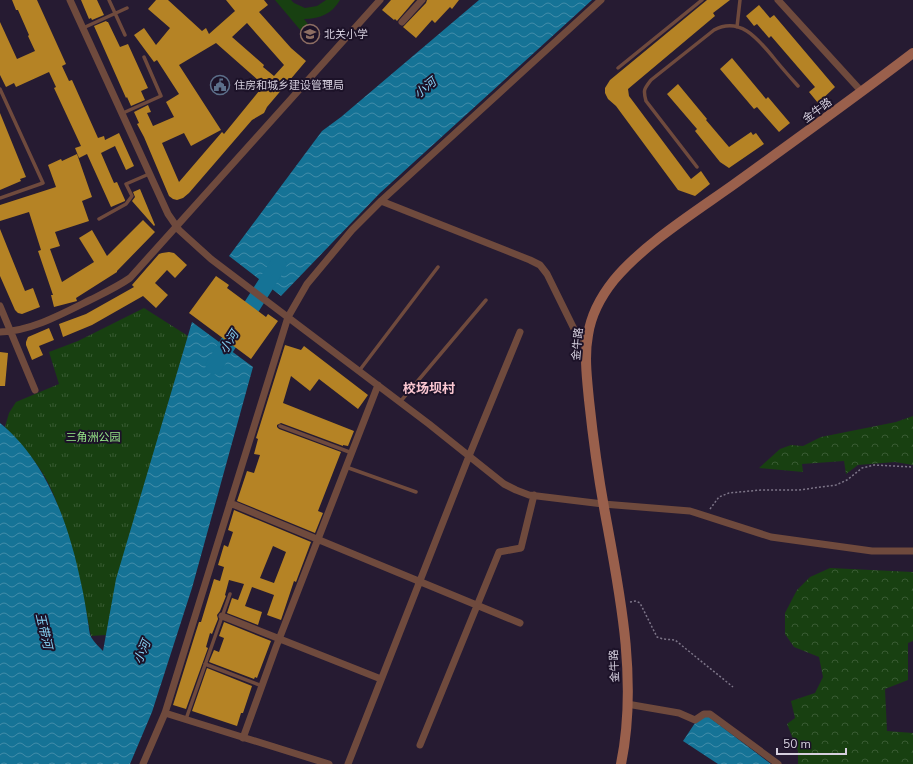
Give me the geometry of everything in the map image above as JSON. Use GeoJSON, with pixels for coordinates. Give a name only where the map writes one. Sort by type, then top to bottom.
{"type":"FeatureCollection","features":[{"type":"Feature","properties":{"kind":"main road","name":"金牛路"},"geometry":{"type":"LineString","coordinates":[[621,764],[625,738],[627,704],[626,651],[591,417],[587,375],[587,344],[590,324],[600,302],[613,281],[630,263],[660,238],[862,92],[913,53]]}},
{"type":"Feature","properties":{"kind":"street"},"geometry":{"type":"LineString","coordinates":[[70,0],[149,174],[168,214],[179,230],[212,259],[400,402],[504,484],[516,490],[534,495],[603,504],[690,512],[771,537],[872,551],[913,551]]}},
{"type":"Feature","properties":{"kind":"street"},"geometry":{"type":"LineString","coordinates":[[0,332],[11,332],[38,324],[120,285],[130,278],[380,0]]}},
{"type":"Feature","properties":{"kind":"street"},"geometry":{"type":"LineString","coordinates":[[402,22],[422,0]]}},
{"type":"Feature","properties":{"kind":"street"},"geometry":{"type":"LineString","coordinates":[[143,764],[165,713],[230,504],[285,315],[307,284],[352,230],[381,201],[601,0]]}},
{"type":"Feature","properties":{"kind":"street"},"geometry":{"type":"LineString","coordinates":[[778,0],[862,92]]}},
{"type":"Feature","properties":{"kind":"street"},"geometry":{"type":"LineString","coordinates":[[381,201],[540,265],[579,339],[587,344]]}},
{"type":"Feature","properties":{"kind":"street"},"geometry":{"type":"LineString","coordinates":[[0,306],[35,390]]}},
{"type":"Feature","properties":{"kind":"street"},"geometry":{"type":"LineString","coordinates":[[348,764],[469,456],[520,332]]}},
{"type":"Feature","properties":{"kind":"street"},"geometry":{"type":"LineString","coordinates":[[243,738],[279,639],[378,386]]}},
{"type":"Feature","properties":{"kind":"street"},"geometry":{"type":"LineString","coordinates":[[420,745],[499,552],[521,548],[534,495]]}},
{"type":"Feature","properties":{"kind":"street"},"geometry":{"type":"LineString","coordinates":[[230,504],[520,623]]}},
{"type":"Feature","properties":{"kind":"street"},"geometry":{"type":"LineString","coordinates":[[222,616],[382,678]]}},
{"type":"Feature","properties":{"kind":"street"},"geometry":{"type":"LineString","coordinates":[[627,704],[679,713],[695,720],[704,714],[710,714],[778,764]]}},
{"type":"Feature","properties":{"kind":"street"},"geometry":{"type":"LineString","coordinates":[[165,713],[329,764]]}},
{"type":"Feature","properties":{"kind":"lane"},"geometry":{"type":"LineString","coordinates":[[109,0],[125,35]]}},
{"type":"Feature","properties":{"kind":"lane"},"geometry":{"type":"LineString","coordinates":[[618,68],[702,0]]}},
{"type":"Feature","properties":{"kind":"lane"},"geometry":{"type":"LineString","coordinates":[[737,27],[740,0]]}},
{"type":"Feature","properties":{"kind":"lane"},"geometry":{"type":"LineString","coordinates":[[82,28],[127,8]]}},
{"type":"Feature","properties":{"kind":"lane"},"geometry":{"type":"LineString","coordinates":[[698,167],[646,101],[644,91],[645,87],[651,80],[714,30],[724,26],[737,27],[754,35],[798,86]]}},
{"type":"Feature","properties":{"kind":"lane"},"geometry":{"type":"LineString","coordinates":[[121,114],[161,96],[144,57]]}},
{"type":"Feature","properties":{"kind":"lane"},"geometry":{"type":"LineString","coordinates":[[0,89],[43,183],[0,198]]}},
{"type":"Feature","properties":{"kind":"lane"},"geometry":{"type":"LineString","coordinates":[[0,103],[5,100]]}},
{"type":"Feature","properties":{"kind":"lane"},"geometry":{"type":"LineString","coordinates":[[99,219],[126,204],[132,196],[126,184],[149,174]]}},
{"type":"Feature","properties":{"kind":"lane"},"geometry":{"type":"LineString","coordinates":[[359,371],[438,267]]}},
{"type":"Feature","properties":{"kind":"lane"},"geometry":{"type":"LineString","coordinates":[[400,402],[486,300]]}},
{"type":"Feature","properties":{"kind":"lane"},"geometry":{"type":"LineString","coordinates":[[280,426],[352,453]]}},
{"type":"Feature","properties":{"kind":"lane"},"geometry":{"type":"LineString","coordinates":[[346,467],[416,492]]}},
{"type":"Feature","properties":{"kind":"lane"},"geometry":{"type":"LineString","coordinates":[[186,720],[230,594]]}},
{"type":"Feature","properties":{"kind":"lane"},"geometry":{"type":"LineString","coordinates":[[205,664],[262,686]]}},
{"type":"Feature","properties":{"kind":"path"},"geometry":{"type":"LineString","coordinates":[[705,516],[716,500],[726,494],[762,490],[799,490],[836,485],[847,480],[862,468],[874,465],[913,467]]}},
{"type":"Feature","properties":{"kind":"path"},"geometry":{"type":"LineString","coordinates":[[620,603],[636,601],[640,603],[658,637],[675,640],[733,687]]}},
{"type":"Feature","properties":{"kind":"green space"},"geometry":{"type":"Polygon","coordinates":[[[275,0],[291,0],[305,8],[317,6],[326,0],[340,0],[333,9],[325,15],[304,19],[314,32],[307,38],[275,0]]]}},
{"type":"Feature","properties":{"kind":"green space","name":"三角洲公园"},"geometry":{"type":"Polygon","coordinates":[[[144,308],[188,336],[117,579],[106,635],[91,636],[75,561],[55,498],[47,480],[36,463],[5,427],[9,413],[16,402],[59,384],[49,352],[78,341],[144,308]]]}},
{"type":"Feature","properties":{"kind":"green space"},"geometry":{"type":"Polygon","coordinates":[[[913,416],[913,465],[895,462],[858,465],[846,474],[844,461],[802,464],[803,472],[759,468],[780,449],[791,445],[803,446],[821,437],[896,422],[913,416]]]}},
{"type":"Feature","properties":{"kind":"green space"},"geometry":{"type":"Polygon","coordinates":[[[830,568],[913,572],[913,641],[908,643],[908,680],[885,689],[887,731],[913,733],[913,764],[798,764],[798,751],[787,724],[795,718],[791,701],[815,693],[823,677],[819,657],[794,647],[785,634],[785,613],[797,590],[810,577],[830,568]]]}},
{"type":"Feature","properties":{"kind":"water"},"geometry":{"type":"Polygon","coordinates":[[[479,0],[592,0],[380,193],[281,296],[229,256],[322,131],[341,117],[479,0]]]}},
{"type":"Feature","properties":{"kind":"water","name":"玉带河"},"geometry":{"type":"Polygon","coordinates":[[[192,322],[253,367],[192,588],[152,712],[130,764],[0,764],[0,423],[16,438],[31,456],[54,496],[70,539],[76,561],[90,635],[103,651],[116,579],[192,322]]]}},
{"type":"Feature","properties":{"kind":"water"},"geometry":{"type":"Polygon","coordinates":[[[703,717],[709,717],[771,764],[718,764],[683,741],[697,720],[703,717]]]}},
{"type":"Feature","properties":{"kind":"building"},"geometry":{"type":"Polygon","coordinates":[[[12,0],[37,0],[66,64],[62,66],[69,81],[72,80],[98,138],[104,136],[105,140],[119,133],[134,166],[126,170],[115,146],[101,153],[114,183],[117,182],[125,201],[111,207],[87,154],[79,158],[75,148],[81,146],[54,88],[56,87],[49,72],[16,87],[14,83],[6,87],[0,75],[0,22],[17,59],[35,51],[18,10],[16,10],[12,0]]]}},
{"type":"Feature","properties":{"kind":"building"},"geometry":{"type":"Polygon","coordinates":[[[81,0],[97,0],[104,15],[92,20],[91,18],[89,19],[81,0]]]}},
{"type":"Feature","properties":{"kind":"building"},"geometry":{"type":"Polygon","coordinates":[[[156,0],[168,0],[202,31],[206,28],[209,34],[235,11],[226,0],[264,0],[268,5],[259,12],[291,48],[306,61],[267,107],[264,113],[252,120],[189,193],[183,198],[177,200],[169,196],[137,124],[139,123],[134,112],[148,105],[151,112],[147,113],[153,126],[174,117],[166,102],[179,94],[157,60],[154,62],[134,35],[144,28],[156,45],[170,28],[148,9],[156,0]],[[247,23],[232,37],[264,65],[263,67],[274,76],[284,65],[247,23]],[[216,43],[179,65],[221,130],[191,146],[184,133],[162,143],[179,182],[222,132],[224,134],[259,91],[254,87],[259,81],[216,43]]]}},
{"type":"Feature","properties":{"kind":"building"},"geometry":{"type":"Polygon","coordinates":[[[391,0],[415,0],[397,21],[382,10],[391,0]]]}},
{"type":"Feature","properties":{"kind":"building"},"geometry":{"type":"Polygon","coordinates":[[[427,0],[459,0],[452,9],[450,7],[435,23],[432,20],[416,38],[403,27],[426,3],[427,0]]]}},
{"type":"Feature","properties":{"kind":"building"},"geometry":{"type":"Polygon","coordinates":[[[707,0],[730,0],[713,13],[715,16],[628,89],[629,96],[691,179],[701,171],[710,184],[695,196],[678,190],[616,106],[608,99],[605,93],[605,88],[610,80],[707,0]]]}},
{"type":"Feature","properties":{"kind":"building"},"geometry":{"type":"Polygon","coordinates":[[[759,5],[770,18],[774,15],[835,87],[818,103],[809,92],[815,87],[771,36],[769,38],[757,24],[754,26],[746,16],[759,5]]]}},
{"type":"Feature","properties":{"kind":"building"},"geometry":{"type":"Polygon","coordinates":[[[106,21],[108,22],[120,47],[128,44],[148,88],[141,91],[145,100],[131,106],[94,26],[106,21]]]}},
{"type":"Feature","properties":{"kind":"building"},"geometry":{"type":"Polygon","coordinates":[[[732,58],[766,99],[768,97],[790,123],[779,132],[757,107],[754,109],[720,69],[732,58]]]}},
{"type":"Feature","properties":{"kind":"building"},"geometry":{"type":"Polygon","coordinates":[[[678,84],[729,147],[751,132],[753,135],[756,133],[764,144],[729,168],[720,162],[695,131],[697,129],[667,94],[678,84]]]}},
{"type":"Feature","properties":{"kind":"building"},"geometry":{"type":"Polygon","coordinates":[[[0,113],[26,177],[20,179],[21,181],[0,190],[0,113]]]}},
{"type":"Feature","properties":{"kind":"building"},"geometry":{"type":"Polygon","coordinates":[[[77,154],[92,197],[82,201],[89,221],[55,232],[60,246],[50,249],[62,282],[94,262],[79,238],[92,230],[107,256],[143,220],[155,232],[117,272],[76,298],[77,301],[54,307],[51,295],[53,295],[38,251],[41,250],[29,212],[0,221],[0,205],[56,187],[48,165],[61,159],[62,161],[77,154]]]}},
{"type":"Feature","properties":{"kind":"building"},"geometry":{"type":"Polygon","coordinates":[[[140,189],[155,225],[154,226],[132,201],[135,197],[133,192],[140,189]]]}},
{"type":"Feature","properties":{"kind":"building"},"geometry":{"type":"Polygon","coordinates":[[[0,229],[25,291],[33,288],[40,307],[22,314],[15,310],[0,276],[0,229]]]}},
{"type":"Feature","properties":{"kind":"building"},"geometry":{"type":"Polygon","coordinates":[[[169,252],[174,253],[187,265],[175,278],[167,270],[155,283],[168,295],[156,308],[143,296],[92,325],[63,337],[59,324],[86,314],[134,287],[132,285],[159,254],[169,252]]]}},
{"type":"Feature","properties":{"kind":"building"},"geometry":{"type":"Polygon","coordinates":[[[216,276],[229,285],[227,288],[266,317],[268,314],[278,321],[251,359],[189,313],[216,276]]]}},
{"type":"Feature","properties":{"kind":"building"},"geometry":{"type":"Polygon","coordinates":[[[49,328],[54,340],[39,346],[43,355],[32,360],[26,345],[28,337],[49,328]]]}},
{"type":"Feature","properties":{"kind":"building"},"geometry":{"type":"Polygon","coordinates":[[[285,345],[301,350],[304,346],[368,395],[358,409],[319,379],[310,391],[291,376],[283,403],[354,431],[348,446],[343,446],[281,423],[277,425],[279,429],[341,452],[318,511],[323,513],[315,533],[237,501],[247,471],[254,473],[260,455],[254,454],[258,439],[256,438],[285,345]]]}},
{"type":"Feature","properties":{"kind":"building"},"geometry":{"type":"Polygon","coordinates":[[[0,352],[8,353],[5,386],[0,386],[0,352]]]}},
{"type":"Feature","properties":{"kind":"building"},"geometry":{"type":"Polygon","coordinates":[[[234,510],[311,542],[296,582],[294,581],[281,620],[267,615],[274,595],[252,587],[245,606],[262,612],[258,625],[227,613],[232,598],[238,600],[244,584],[229,580],[226,596],[217,615],[218,619],[212,634],[210,633],[206,647],[208,648],[186,709],[173,705],[214,579],[220,581],[224,567],[218,565],[224,545],[228,547],[233,532],[228,530],[234,510]],[[273,546],[260,578],[274,583],[286,552],[273,546]]]}},
{"type":"Feature","properties":{"kind":"building"},"geometry":{"type":"Polygon","coordinates":[[[224,622],[271,641],[257,678],[255,677],[254,679],[209,662],[214,650],[219,652],[224,638],[219,636],[224,622]]]}},
{"type":"Feature","properties":{"kind":"building"},"geometry":{"type":"Polygon","coordinates":[[[207,668],[252,686],[237,726],[192,711],[207,668]]]}},
{"type":"Feature","properties":{"kind":"waterway","name":"小河"},"geometry":{"type":"LineString","coordinates":[[214,366],[278,265]]}},
{"type":"Feature","properties":{"kind":"place","name":"北关小学"},"geometry":{"type":"Point","coordinates":[310,34]}},
{"type":"Feature","properties":{"kind":"place","name":"住房和城乡建设管理局"},"geometry":{"type":"Point","coordinates":[220,85]}},
{"type":"Feature","properties":{"kind":"district","name":"校场坝村"},"geometry":{"type":"Point","coordinates":[429,388]}}]}
